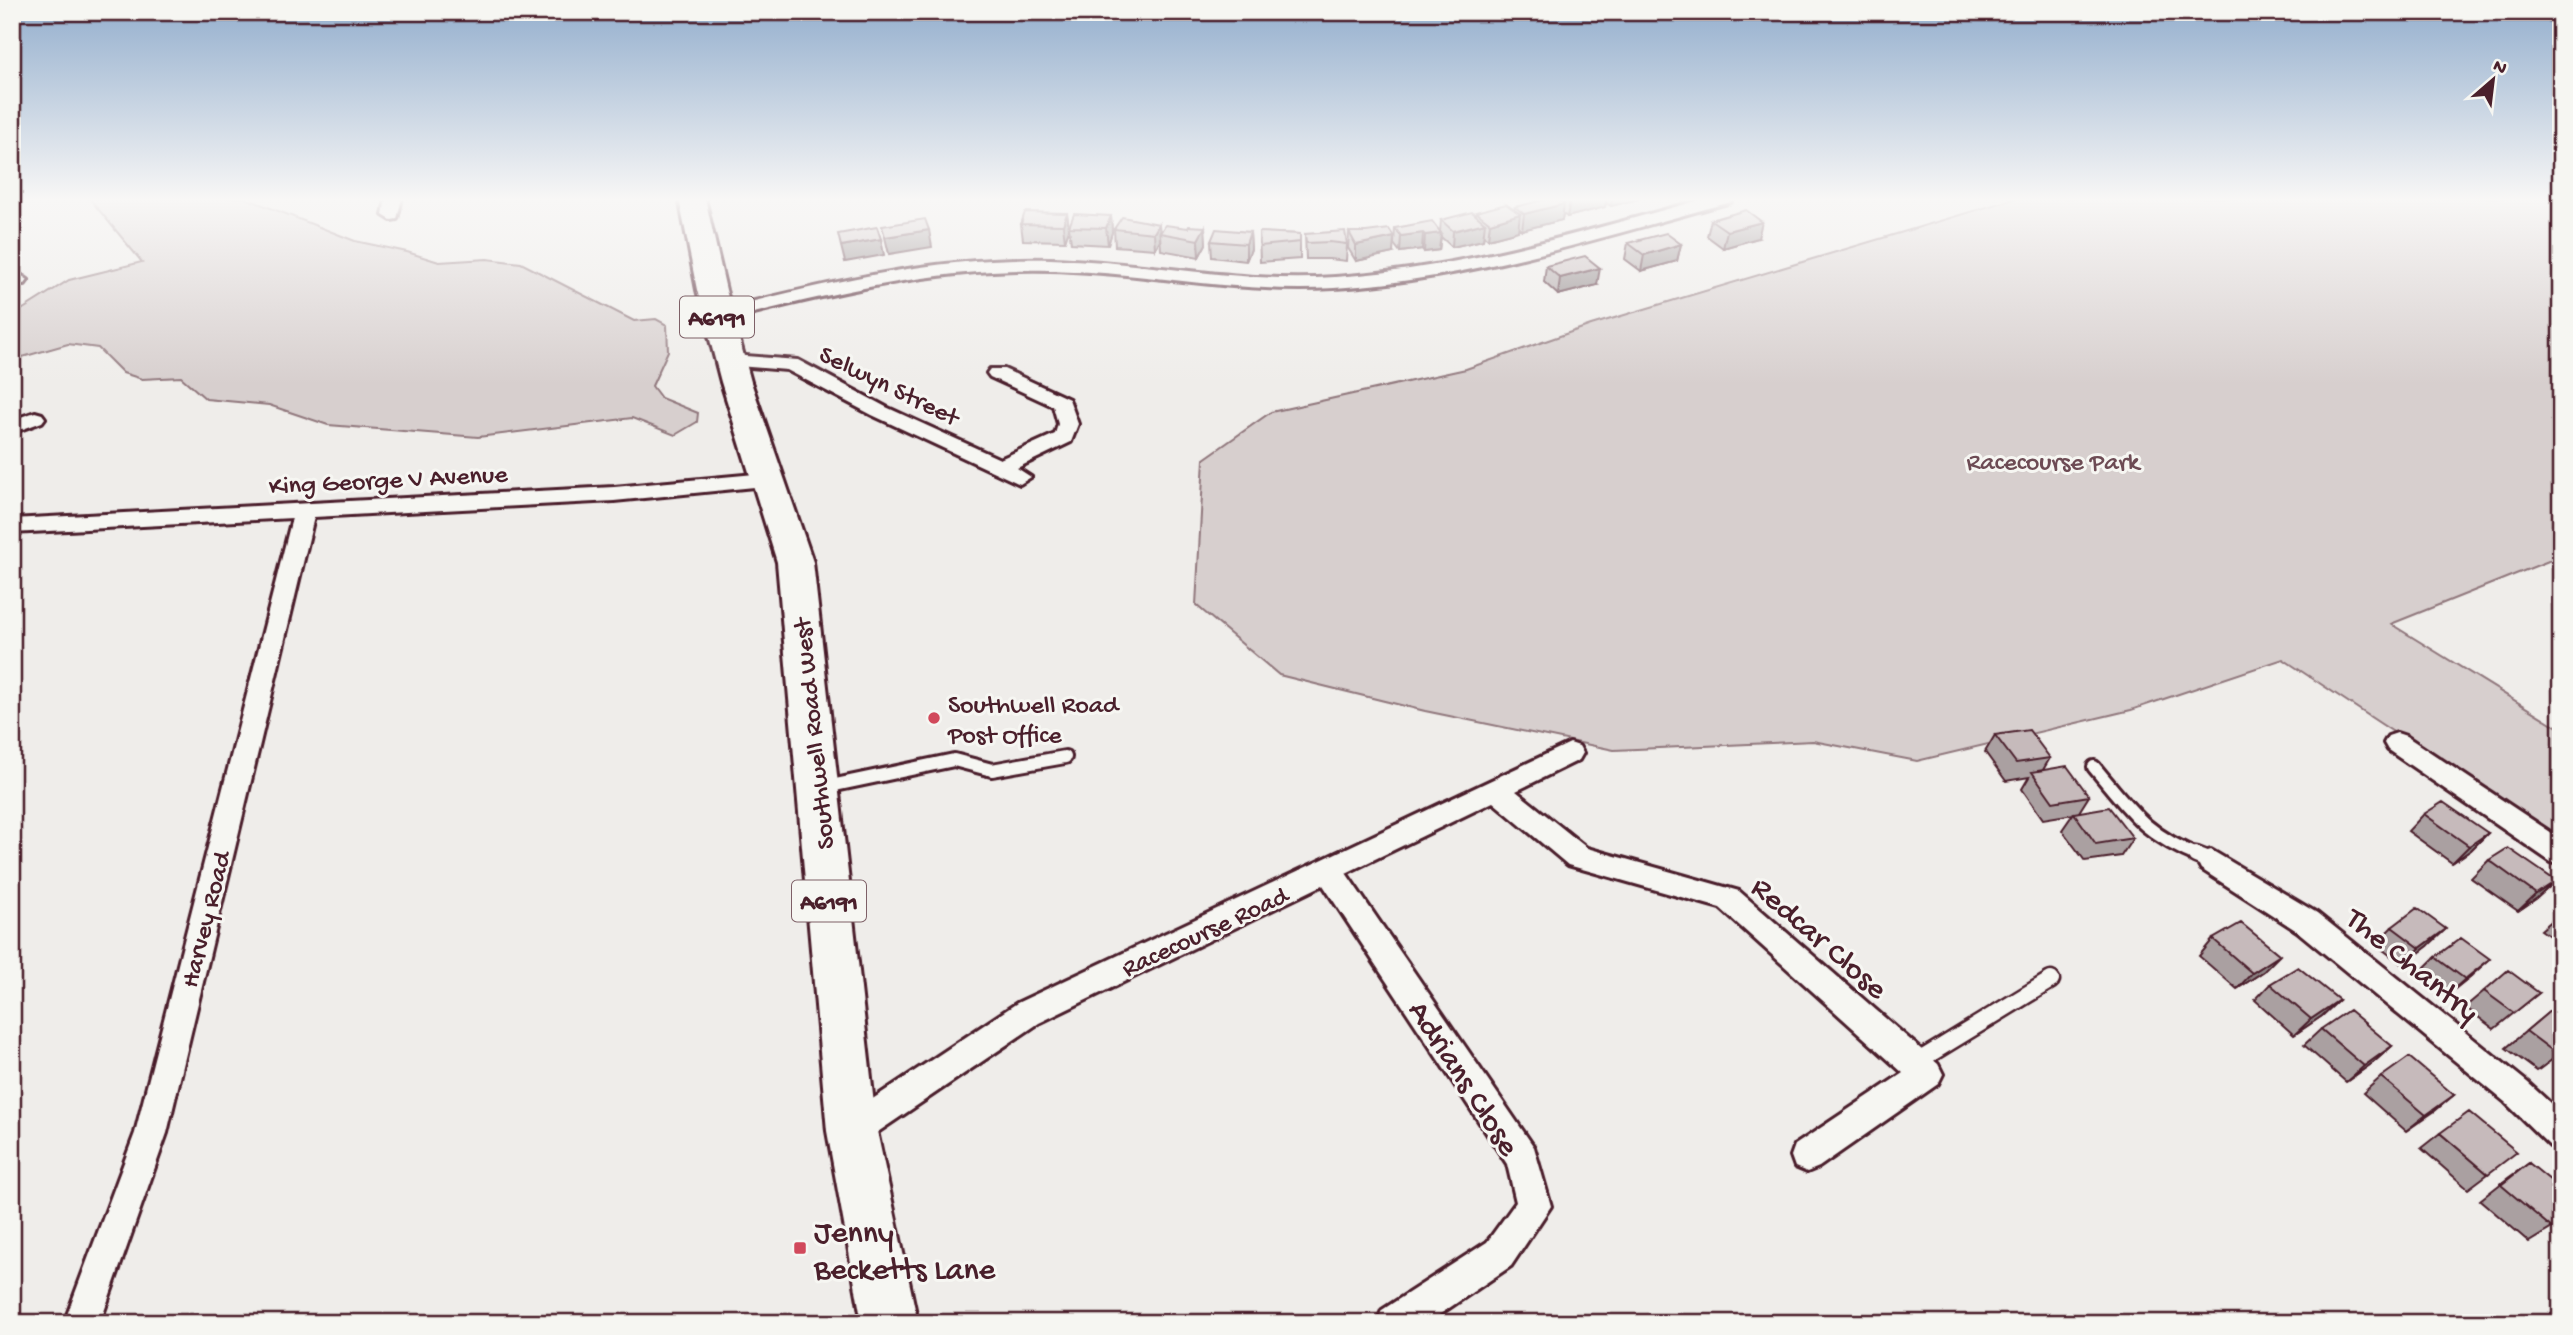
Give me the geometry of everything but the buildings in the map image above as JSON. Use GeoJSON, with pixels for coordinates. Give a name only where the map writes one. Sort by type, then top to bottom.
{"type":"FeatureCollection","features":[{"type":"Feature","properties":{"kind":"main road","name":"Southwell Road West"},"geometry":{"type":"LineString","coordinates":[[705,260],[717,316],[766,480],[795,562],[852,1130],[890,1323]]}},
{"type":"Feature","properties":{"kind":"street"},"geometry":{"type":"LineString","coordinates":[[717,316],[907,273],[1014,264],[1277,285],[1334,283],[1437,271],[1490,260]]}},
{"type":"Feature","properties":{"kind":"street","name":"Selwyn Street"},"geometry":{"type":"LineString","coordinates":[[732,361],[791,365],[879,411],[1020,477]]}},
{"type":"Feature","properties":{"kind":"street"},"geometry":{"type":"LineString","coordinates":[[997,373],[1062,403],[1068,424],[1064,438],[1001,467]]}},
{"type":"Feature","properties":{"kind":"street"},"geometry":{"type":"LineString","coordinates":[[12,427],[35,418]]}},
{"type":"Feature","properties":{"kind":"street","name":"King George V Avenue"},"geometry":{"type":"LineString","coordinates":[[12,526],[614,494],[766,480]]}},
{"type":"Feature","properties":{"kind":"street","name":"Harvey Road"},"geometry":{"type":"LineString","coordinates":[[82,1323],[150,1133],[305,510]]}},
{"type":"Feature","properties":{"kind":"street"},"geometry":{"type":"LineString","coordinates":[[2397,743],[2561,854]]}},
{"type":"Feature","properties":{"kind":"street","name":"Racecourse Road"},"geometry":{"type":"LineString","coordinates":[[852,1130],[1028,1013],[1570,753]]}},
{"type":"Feature","properties":{"kind":"street","name":"Redcar Close"},"geometry":{"type":"LineString","coordinates":[[1496,789],[1578,857],[1729,899],[1915,1063]]}},
{"type":"Feature","properties":{"kind":"street","name":"The Chantry"},"geometry":{"type":"LineString","coordinates":[[2211,861],[2308,922],[2516,1092],[2561,1135]]}},
{"type":"Feature","properties":{"kind":"street","name":"Adrians Close"},"geometry":{"type":"LineString","coordinates":[[1329,870],[1522,1158],[1534,1206],[1499,1254],[1395,1323]]}},
{"type":"Feature","properties":{"kind":"street"},"geometry":{"type":"LineString","coordinates":[[1807,1156],[1927,1074],[1915,1063]]}},
{"type":"Feature","properties":{"kind":"lane"},"geometry":{"type":"LineString","coordinates":[[818,789],[954,760],[992,770],[1065,757]]}},
{"type":"Feature","properties":{"kind":"lane"},"geometry":{"type":"LineString","coordinates":[[2094,767],[2144,827],[2178,848],[2211,861]]}},
{"type":"Feature","properties":{"kind":"lane"},"geometry":{"type":"LineString","coordinates":[[1915,1063],[2051,980]]}},
{"type":"Feature","properties":{"kind":"green space"},"geometry":{"type":"Polygon","coordinates":[[[141,260],[498,260],[521,263],[634,321],[656,319],[667,325],[668,351],[652,386],[661,398],[698,413],[697,422],[675,435],[632,418],[478,437],[328,425],[269,405],[206,399],[181,377],[142,379],[123,373],[98,348],[68,344],[12,360],[12,316],[69,280],[142,262],[141,260]]]}},
{"type":"Feature","properties":{"kind":"green space","name":"Racecourse Park"},"geometry":{"type":"Polygon","coordinates":[[[1808,260],[2561,260],[2561,556],[2391,624],[2561,729],[2561,843],[2283,659],[2131,710],[1917,761],[1813,741],[1614,750],[1425,711],[1279,675],[1196,605],[1204,459],[1271,412],[1466,369],[1591,325],[1808,260]]]}},
{"type":"Feature","properties":{"kind":"place","name":"Southwell Road Post Office"},"geometry":{"type":"Point","coordinates":[934,718]}},
{"type":"Feature","properties":{"kind":"place","name":"Jenny Becketts Lane"},"geometry":{"type":"Point","coordinates":[800,1248]}}]}
